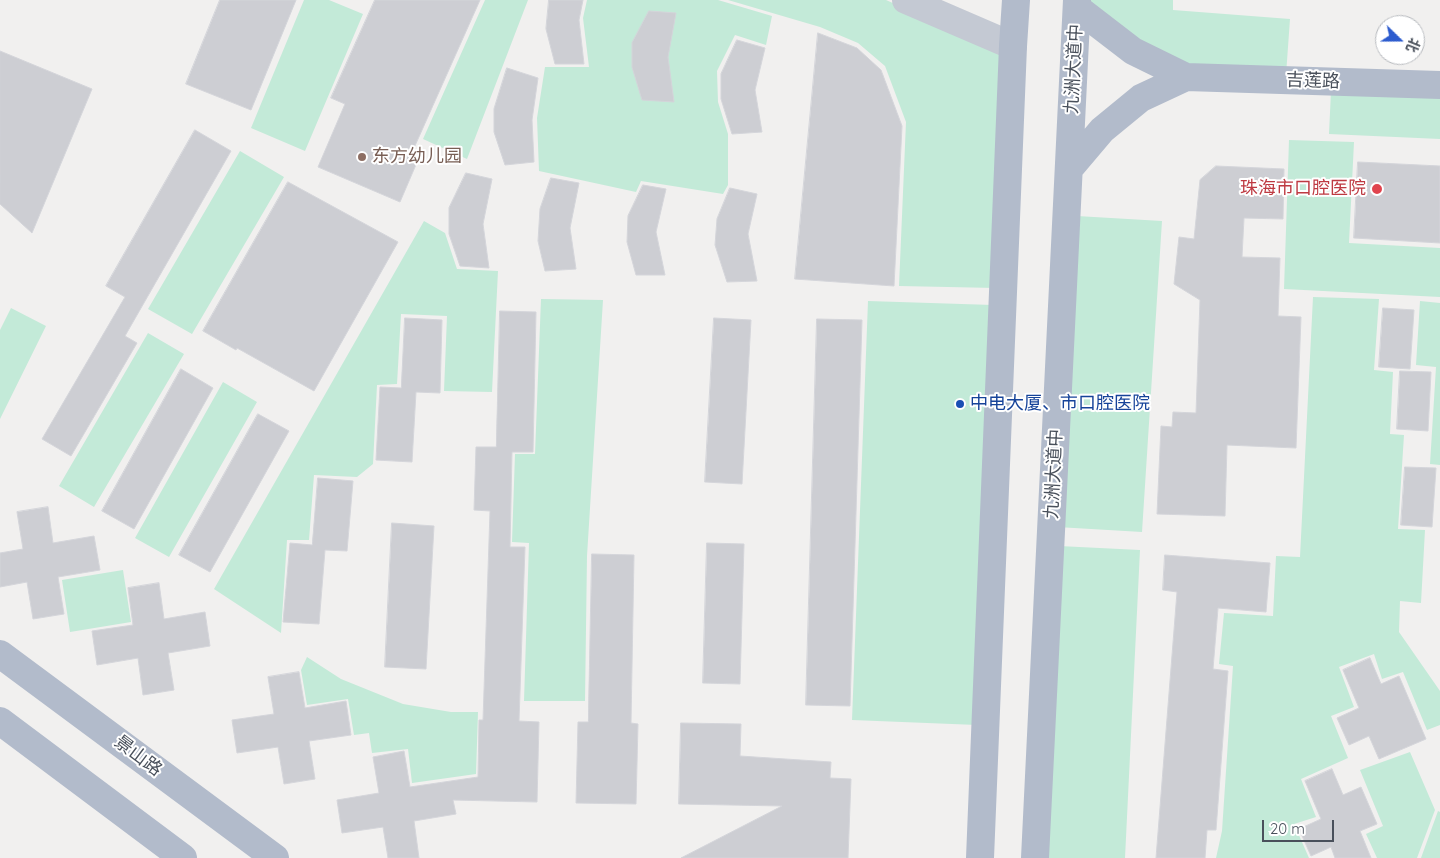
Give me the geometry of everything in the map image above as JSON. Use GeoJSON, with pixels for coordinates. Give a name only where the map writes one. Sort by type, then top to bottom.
{"type":"FeatureCollection","features":[{"type":"Feature","properties":{"kind":"main road"},"geometry":{"type":"LineString","coordinates":[[980,858],[1016,0]]}},
{"type":"Feature","properties":{"kind":"main road"},"geometry":{"type":"LineString","coordinates":[[1077,4],[1132,51],[1186,77]]}},
{"type":"Feature","properties":{"kind":"main road","name":"九洲大道中"},"geometry":{"type":"LineString","coordinates":[[1035,858],[1077,4]]}},
{"type":"Feature","properties":{"kind":"main road"},"geometry":{"type":"LineString","coordinates":[[1069,169],[1102,130],[1141,98],[1186,77]]}},
{"type":"Feature","properties":{"kind":"main road","name":"吉莲路"},"geometry":{"type":"LineString","coordinates":[[1186,77],[1440,85]]}},
{"type":"Feature","properties":{"kind":"main road","name":"景山路"},"geometry":{"type":"LineString","coordinates":[[0,654],[275,858]]}},
{"type":"Feature","properties":{"kind":"main road"},"geometry":{"type":"LineString","coordinates":[[0,721],[183,858]]}},
{"type":"Feature","properties":{"kind":"street"},"geometry":{"type":"LineString","coordinates":[[906,0],[1013,46]]}},
{"type":"Feature","properties":{"kind":"green space"},"geometry":{"type":"Polygon","coordinates":[[[304,0],[329,0],[363,14],[305,151],[251,128],[304,0]]]}},
{"type":"Feature","properties":{"kind":"green space"},"geometry":{"type":"Polygon","coordinates":[[[485,0],[528,0],[467,159],[423,139],[485,0]]]}},
{"type":"Feature","properties":{"kind":"green space"},"geometry":{"type":"Polygon","coordinates":[[[587,0],[718,0],[772,16],[766,45],[735,35],[717,71],[718,102],[728,134],[728,185],[723,194],[641,181],[636,192],[539,171],[537,118],[545,67],[589,67],[583,18],[587,0]]]}},
{"type":"Feature","properties":{"kind":"green space"},"geometry":{"type":"Polygon","coordinates":[[[728,0],[886,0],[1004,53],[996,288],[899,286],[906,122],[885,66],[858,43],[820,27],[728,0]]]}},
{"type":"Feature","properties":{"kind":"green space"},"geometry":{"type":"Polygon","coordinates":[[[1082,0],[1173,0],[1173,10],[1290,19],[1286,75],[1188,70],[1136,44],[1082,0]]]}},
{"type":"Feature","properties":{"kind":"green space"},"geometry":{"type":"Polygon","coordinates":[[[1331,91],[1440,96],[1440,139],[1329,134],[1331,91]]]}},
{"type":"Feature","properties":{"kind":"green space"},"geometry":{"type":"Polygon","coordinates":[[[1289,140],[1354,142],[1349,243],[1440,248],[1440,297],[1284,289],[1289,140]]]}},
{"type":"Feature","properties":{"kind":"green space"},"geometry":{"type":"Polygon","coordinates":[[[240,151],[284,177],[192,334],[148,309],[240,151]]]}},
{"type":"Feature","properties":{"kind":"green space"},"geometry":{"type":"Polygon","coordinates":[[[1077,216],[1162,221],[1142,532],[1057,527],[1077,216]]]}},
{"type":"Feature","properties":{"kind":"green space"},"geometry":{"type":"Polygon","coordinates":[[[424,221],[445,233],[457,269],[498,271],[492,392],[444,391],[447,316],[401,314],[397,384],[377,385],[373,464],[357,477],[314,475],[309,540],[287,540],[281,633],[214,589],[424,221]]]}},
{"type":"Feature","properties":{"kind":"green space"},"geometry":{"type":"Polygon","coordinates":[[[1313,297],[1379,299],[1374,370],[1393,372],[1390,434],[1404,435],[1398,529],[1425,530],[1421,603],[1400,601],[1399,632],[1440,691],[1440,725],[1427,730],[1403,672],[1382,679],[1374,654],[1339,667],[1354,707],[1331,716],[1348,758],[1301,779],[1316,817],[1294,824],[1309,858],[1216,858],[1222,831],[1233,666],[1219,664],[1224,613],[1273,616],[1276,556],[1300,557],[1313,297]]]}},
{"type":"Feature","properties":{"kind":"green space"},"geometry":{"type":"Polygon","coordinates":[[[541,299],[603,300],[587,556],[585,701],[524,701],[529,543],[512,542],[515,454],[535,454],[541,299]]]}},
{"type":"Feature","properties":{"kind":"green space"},"geometry":{"type":"Polygon","coordinates":[[[868,301],[993,305],[977,725],[852,720],[868,301]]]}},
{"type":"Feature","properties":{"kind":"green space"},"geometry":{"type":"Polygon","coordinates":[[[1420,301],[1440,303],[1440,465],[1430,464],[1436,367],[1416,365],[1420,301]]]}},
{"type":"Feature","properties":{"kind":"green space"},"geometry":{"type":"Polygon","coordinates":[[[11,308],[46,326],[0,419],[0,330],[11,308]]]}},
{"type":"Feature","properties":{"kind":"green space"},"geometry":{"type":"Polygon","coordinates":[[[148,333],[184,354],[94,507],[59,486],[148,333]]]}},
{"type":"Feature","properties":{"kind":"green space"},"geometry":{"type":"Polygon","coordinates":[[[223,382],[257,402],[169,557],[135,538],[223,382]]]}},
{"type":"Feature","properties":{"kind":"green space"},"geometry":{"type":"Polygon","coordinates":[[[1059,546],[1140,550],[1125,858],[1043,858],[1059,546]]]}},
{"type":"Feature","properties":{"kind":"green space"},"geometry":{"type":"Polygon","coordinates":[[[123,570],[131,622],[70,632],[62,580],[123,570]]]}},
{"type":"Feature","properties":{"kind":"green space"},"geometry":{"type":"Polygon","coordinates":[[[307,657],[341,679],[403,704],[451,712],[478,712],[476,774],[412,783],[408,749],[372,753],[369,733],[354,735],[348,699],[307,705],[301,670],[307,657]]]}},
{"type":"Feature","properties":{"kind":"green space"},"geometry":{"type":"Polygon","coordinates":[[[1410,752],[1435,810],[1417,858],[1377,858],[1366,834],[1383,826],[1360,770],[1410,752]]]}},
{"type":"Feature","properties":{"kind":"green space"},"geometry":{"type":"Polygon","coordinates":[[[1438,811],[1440,812],[1440,858],[1421,858],[1438,811]]]}},
{"type":"Feature","properties":{"kind":"building"},"geometry":{"type":"Polygon","coordinates":[[[220,0],[296,0],[251,110],[186,84],[220,0]]]}},
{"type":"Feature","properties":{"kind":"building"},"geometry":{"type":"Polygon","coordinates":[[[375,0],[480,0],[410,157],[418,160],[400,202],[318,167],[345,104],[331,98],[375,0]]]}},
{"type":"Feature","properties":{"kind":"building"},"geometry":{"type":"Polygon","coordinates":[[[549,0],[583,0],[579,20],[584,64],[555,64],[546,29],[549,0]]]}},
{"type":"Feature","properties":{"kind":"building"},"geometry":{"type":"Polygon","coordinates":[[[649,11],[676,13],[668,57],[674,102],[642,100],[632,67],[632,43],[649,11]]]}},
{"type":"Feature","properties":{"kind":"building"},"geometry":{"type":"Polygon","coordinates":[[[818,33],[857,48],[881,70],[902,126],[894,286],[795,279],[818,33]]]}},
{"type":"Feature","properties":{"kind":"building"},"geometry":{"type":"Polygon","coordinates":[[[737,40],[765,48],[755,90],[762,132],[732,134],[721,99],[721,74],[737,40]]]}},
{"type":"Feature","properties":{"kind":"building"},"geometry":{"type":"Polygon","coordinates":[[[0,51],[92,89],[32,233],[0,204],[0,51]]]}},
{"type":"Feature","properties":{"kind":"building"},"geometry":{"type":"Polygon","coordinates":[[[507,68],[538,78],[532,120],[534,162],[505,165],[494,132],[494,109],[507,68]]]}},
{"type":"Feature","properties":{"kind":"building"},"geometry":{"type":"Polygon","coordinates":[[[195,130],[231,151],[125,336],[137,343],[71,456],[42,439],[125,297],[106,286],[195,130]]]}},
{"type":"Feature","properties":{"kind":"building"},"geometry":{"type":"Polygon","coordinates":[[[1358,162],[1440,166],[1440,243],[1354,238],[1358,162]]]}},
{"type":"Feature","properties":{"kind":"building"},"geometry":{"type":"Polygon","coordinates":[[[1216,166],[1284,169],[1283,219],[1244,218],[1242,257],[1280,258],[1278,316],[1301,317],[1296,448],[1227,445],[1225,516],[1157,514],[1161,426],[1172,427],[1173,412],[1196,413],[1200,300],[1174,284],[1179,237],[1194,239],[1200,180],[1216,166]]]}},
{"type":"Feature","properties":{"kind":"building"},"geometry":{"type":"Polygon","coordinates":[[[466,173],[492,179],[483,224],[489,268],[460,266],[449,234],[449,208],[466,173]]]}},
{"type":"Feature","properties":{"kind":"building"},"geometry":{"type":"Polygon","coordinates":[[[551,178],[579,183],[570,228],[576,269],[545,271],[538,241],[540,209],[551,178]]]}},
{"type":"Feature","properties":{"kind":"building"},"geometry":{"type":"Polygon","coordinates":[[[288,182],[398,242],[314,391],[203,331],[288,182]]]}},
{"type":"Feature","properties":{"kind":"building"},"geometry":{"type":"Polygon","coordinates":[[[643,185],[666,189],[656,232],[665,275],[636,275],[627,242],[628,216],[643,185]]]}},
{"type":"Feature","properties":{"kind":"building"},"geometry":{"type":"Polygon","coordinates":[[[730,188],[757,194],[748,234],[757,281],[727,282],[715,245],[717,219],[730,188]]]}},
{"type":"Feature","properties":{"kind":"building"},"geometry":{"type":"Polygon","coordinates":[[[1383,308],[1414,310],[1410,369],[1379,367],[1383,308]]]}},
{"type":"Feature","properties":{"kind":"building"},"geometry":{"type":"Polygon","coordinates":[[[500,311],[536,312],[533,452],[512,452],[510,547],[525,547],[519,721],[539,722],[537,802],[453,800],[456,814],[414,821],[419,858],[388,858],[383,827],[342,833],[337,800],[379,793],[373,757],[404,751],[410,787],[478,777],[479,720],[483,720],[490,511],[474,510],[476,447],[496,447],[500,311]]]}},
{"type":"Feature","properties":{"kind":"building"},"geometry":{"type":"Polygon","coordinates":[[[405,318],[442,320],[440,393],[416,392],[412,462],[376,460],[380,387],[401,388],[405,318]]]}},
{"type":"Feature","properties":{"kind":"building"},"geometry":{"type":"Polygon","coordinates":[[[714,318],[751,320],[742,484],[705,482],[714,318]]]}},
{"type":"Feature","properties":{"kind":"building"},"geometry":{"type":"Polygon","coordinates":[[[817,319],[862,320],[850,706],[806,705],[817,319]]]}},
{"type":"Feature","properties":{"kind":"building"},"geometry":{"type":"Polygon","coordinates":[[[181,369],[213,388],[134,529],[102,511],[181,369]]]}},
{"type":"Feature","properties":{"kind":"building"},"geometry":{"type":"Polygon","coordinates":[[[1400,371],[1431,372],[1428,431],[1397,429],[1400,371]]]}},
{"type":"Feature","properties":{"kind":"building"},"geometry":{"type":"Polygon","coordinates":[[[258,414],[289,431],[210,572],[179,555],[258,414]]]}},
{"type":"Feature","properties":{"kind":"building"},"geometry":{"type":"Polygon","coordinates":[[[1405,467],[1436,468],[1432,527],[1401,525],[1405,467]]]}},
{"type":"Feature","properties":{"kind":"building"},"geometry":{"type":"Polygon","coordinates":[[[318,478],[353,481],[347,551],[325,550],[319,624],[283,622],[290,543],[312,545],[318,478]]]}},
{"type":"Feature","properties":{"kind":"building"},"geometry":{"type":"Polygon","coordinates":[[[48,507],[53,543],[94,536],[100,570],[58,577],[64,614],[33,619],[27,582],[0,587],[0,553],[23,549],[17,512],[48,507]]]}},
{"type":"Feature","properties":{"kind":"building"},"geometry":{"type":"Polygon","coordinates":[[[392,523],[434,526],[426,669],[385,667],[392,523]]]}},
{"type":"Feature","properties":{"kind":"building"},"geometry":{"type":"Polygon","coordinates":[[[707,543],[744,544],[740,684],[703,683],[707,543]]]}},
{"type":"Feature","properties":{"kind":"building"},"geometry":{"type":"Polygon","coordinates":[[[592,554],[634,555],[631,723],[638,724],[636,804],[576,803],[578,722],[588,722],[592,554]]]}},
{"type":"Feature","properties":{"kind":"building"},"geometry":{"type":"Polygon","coordinates":[[[1165,555],[1270,563],[1266,612],[1218,608],[1213,669],[1228,671],[1216,830],[1207,830],[1205,858],[1156,858],[1177,592],[1163,590],[1165,555]]]}},
{"type":"Feature","properties":{"kind":"building"},"geometry":{"type":"Polygon","coordinates":[[[159,583],[164,619],[205,612],[210,646],[168,653],[174,690],[143,695],[138,658],[97,665],[92,631],[133,625],[128,588],[159,583]]]}},
{"type":"Feature","properties":{"kind":"building"},"geometry":{"type":"Polygon","coordinates":[[[1370,658],[1381,684],[1399,676],[1426,739],[1379,759],[1369,736],[1349,745],[1337,718],[1359,708],[1343,670],[1370,658]]]}},
{"type":"Feature","properties":{"kind":"building"},"geometry":{"type":"Polygon","coordinates":[[[299,672],[305,708],[346,701],[351,735],[309,741],[315,779],[284,784],[278,747],[237,753],[232,720],[274,714],[268,677],[299,672]]]}},
{"type":"Feature","properties":{"kind":"building"},"geometry":{"type":"Polygon","coordinates":[[[681,723],[741,724],[740,756],[831,762],[830,778],[851,779],[848,858],[681,858],[782,806],[679,804],[681,723]]]}},
{"type":"Feature","properties":{"kind":"building"},"geometry":{"type":"Polygon","coordinates":[[[1332,769],[1343,795],[1361,787],[1377,824],[1360,831],[1371,858],[1335,858],[1331,847],[1311,856],[1299,829],[1321,819],[1305,781],[1332,769]]]}},
{"type":"Feature","properties":{"kind":"place","name":"东方幼儿园"},"geometry":{"type":"Point","coordinates":[362,157]}},
{"type":"Feature","properties":{"kind":"place","name":"珠海市口腔医院"},"geometry":{"type":"Point","coordinates":[1377,189]}},
{"type":"Feature","properties":{"kind":"place","name":"中电大厦、市口腔医院"},"geometry":{"type":"Point","coordinates":[960,404]}}]}
